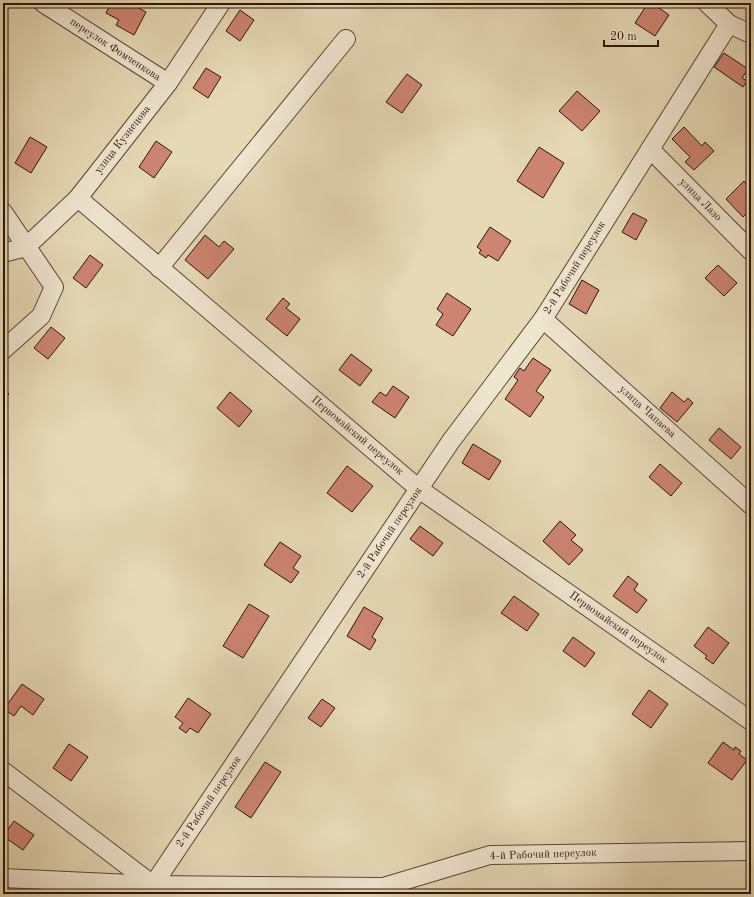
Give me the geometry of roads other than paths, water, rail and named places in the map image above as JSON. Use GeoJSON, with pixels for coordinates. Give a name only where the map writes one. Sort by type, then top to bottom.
{"type":"FeatureCollection","features":[{"type":"Feature","properties":{"kind":"street","name":"переулок Фомченкова"},"geometry":{"type":"LineString","coordinates":[[43,3],[168,83]]}},
{"type":"Feature","properties":{"kind":"street","name":"улица Кузнецова"},"geometry":{"type":"LineString","coordinates":[[3,253],[26,247],[78,198],[168,83],[221,3]]}},
{"type":"Feature","properties":{"kind":"street"},"geometry":{"type":"LineString","coordinates":[[707,3],[729,24],[751,34]]}},
{"type":"Feature","properties":{"kind":"street","name":"2-й Рабочий переулок"},"geometry":{"type":"LineString","coordinates":[[153,885],[451,441],[543,319],[729,24]]}},
{"type":"Feature","properties":{"kind":"street"},"geometry":{"type":"LineString","coordinates":[[159,268],[346,39]]}},
{"type":"Feature","properties":{"kind":"street","name":"улица Лазо"},"geometry":{"type":"LineString","coordinates":[[650,149],[751,251]]}},
{"type":"Feature","properties":{"kind":"street","name":"Первомайский переулок"},"geometry":{"type":"LineString","coordinates":[[78,198],[419,489],[751,720]]}},
{"type":"Feature","properties":{"kind":"street"},"geometry":{"type":"LineString","coordinates":[[3,212],[54,287],[40,316],[3,350]]}},
{"type":"Feature","properties":{"kind":"street","name":"улица Чапаева"},"geometry":{"type":"LineString","coordinates":[[543,319],[751,505]]}},
{"type":"Feature","properties":{"kind":"street"},"geometry":{"type":"LineString","coordinates":[[3,772],[153,885]]}},
{"type":"Feature","properties":{"kind":"street","name":"4-й Рабочий переулок"},"geometry":{"type":"LineString","coordinates":[[3,878],[153,885],[383,887],[490,855],[751,851]]}}]}
